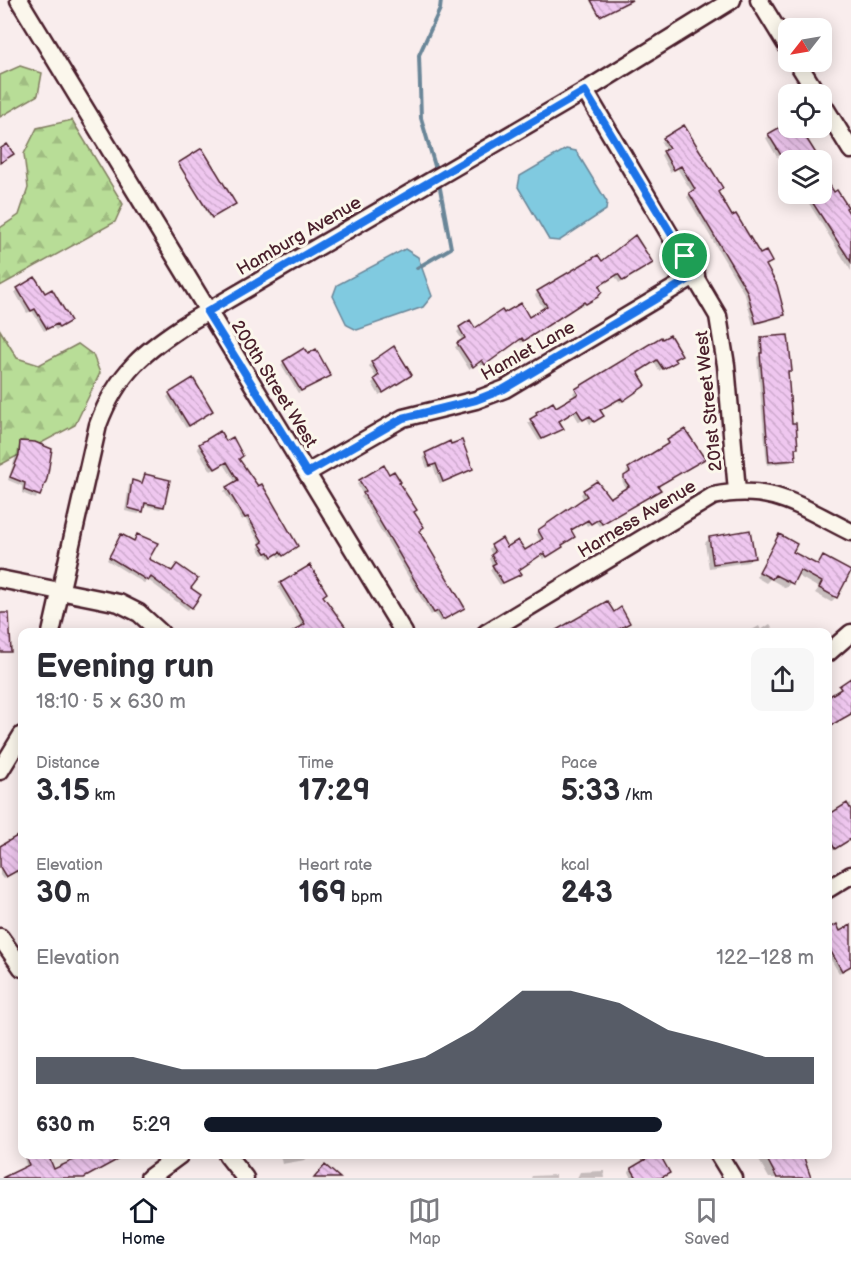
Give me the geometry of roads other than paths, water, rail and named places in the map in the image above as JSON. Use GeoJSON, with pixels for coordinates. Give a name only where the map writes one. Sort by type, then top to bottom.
{"type":"FeatureCollection","features":[{"type":"Feature","properties":{"kind":"street","name":"200th Street West"},"geometry":{"type":"LineString","coordinates":[[19,0],[401,628]]}},
{"type":"Feature","properties":{"kind":"street","name":"Hamburg Avenue"},"geometry":{"type":"LineString","coordinates":[[52,628],[98,425],[110,393],[144,354],[207,312],[585,91],[732,0]]}},
{"type":"Feature","properties":{"kind":"street"},"geometry":{"type":"LineString","coordinates":[[759,0],[778,31]]}},
{"type":"Feature","properties":{"kind":"street","name":"201st Street West"},"geometry":{"type":"LineString","coordinates":[[585,91],[696,275],[720,323],[736,491]]}},
{"type":"Feature","properties":{"kind":"street"},"geometry":{"type":"LineString","coordinates":[[832,119],[851,150]]}},
{"type":"Feature","properties":{"kind":"street","name":"Hamlet Lane"},"geometry":{"type":"LineString","coordinates":[[307,473],[403,418],[476,400],[504,389],[696,275]]}},
{"type":"Feature","properties":{"kind":"street","name":"Harness Avenue"},"geometry":{"type":"LineString","coordinates":[[494,628],[713,496],[736,491],[763,492],[777,496],[851,532]]}},
{"type":"Feature","properties":{"kind":"street"},"geometry":{"type":"LineString","coordinates":[[0,579],[119,603],[139,613],[155,628]]}},
{"type":"Feature","properties":{"kind":"street"},"geometry":{"type":"LineString","coordinates":[[832,650],[851,633]]}},
{"type":"Feature","properties":{"kind":"street"},"geometry":{"type":"LineString","coordinates":[[0,771],[18,742]]}},
{"type":"Feature","properties":{"kind":"street"},"geometry":{"type":"LineString","coordinates":[[832,887],[851,875]]}},
{"type":"Feature","properties":{"kind":"street"},"geometry":{"type":"LineString","coordinates":[[0,937],[18,962]]}},
{"type":"Feature","properties":{"kind":"street"},"geometry":{"type":"LineString","coordinates":[[149,1178],[175,1159]]}},
{"type":"Feature","properties":{"kind":"street"},"geometry":{"type":"LineString","coordinates":[[230,1159],[245,1178]]}},
{"type":"Feature","properties":{"kind":"street"},"geometry":{"type":"LineString","coordinates":[[721,1159],[733,1178]]}},
{"type":"Feature","properties":{"kind":"water"},"geometry":{"type":"Polygon","coordinates":[[[566,149],[576,151],[607,202],[606,210],[559,241],[549,240],[518,187],[520,176],[566,149]]]}},
{"type":"Feature","properties":{"kind":"water"},"geometry":{"type":"Polygon","coordinates":[[[405,249],[418,257],[432,296],[423,307],[357,330],[347,325],[333,296],[337,285],[405,249]]]}},
{"type":"Feature","properties":{"kind":"waterway"},"geometry":{"type":"LineString","coordinates":[[437,173],[421,118],[419,55],[440,9],[441,0]]}},
{"type":"Feature","properties":{"kind":"waterway"},"geometry":{"type":"LineString","coordinates":[[417,268],[451,248],[439,183]]}}]}
